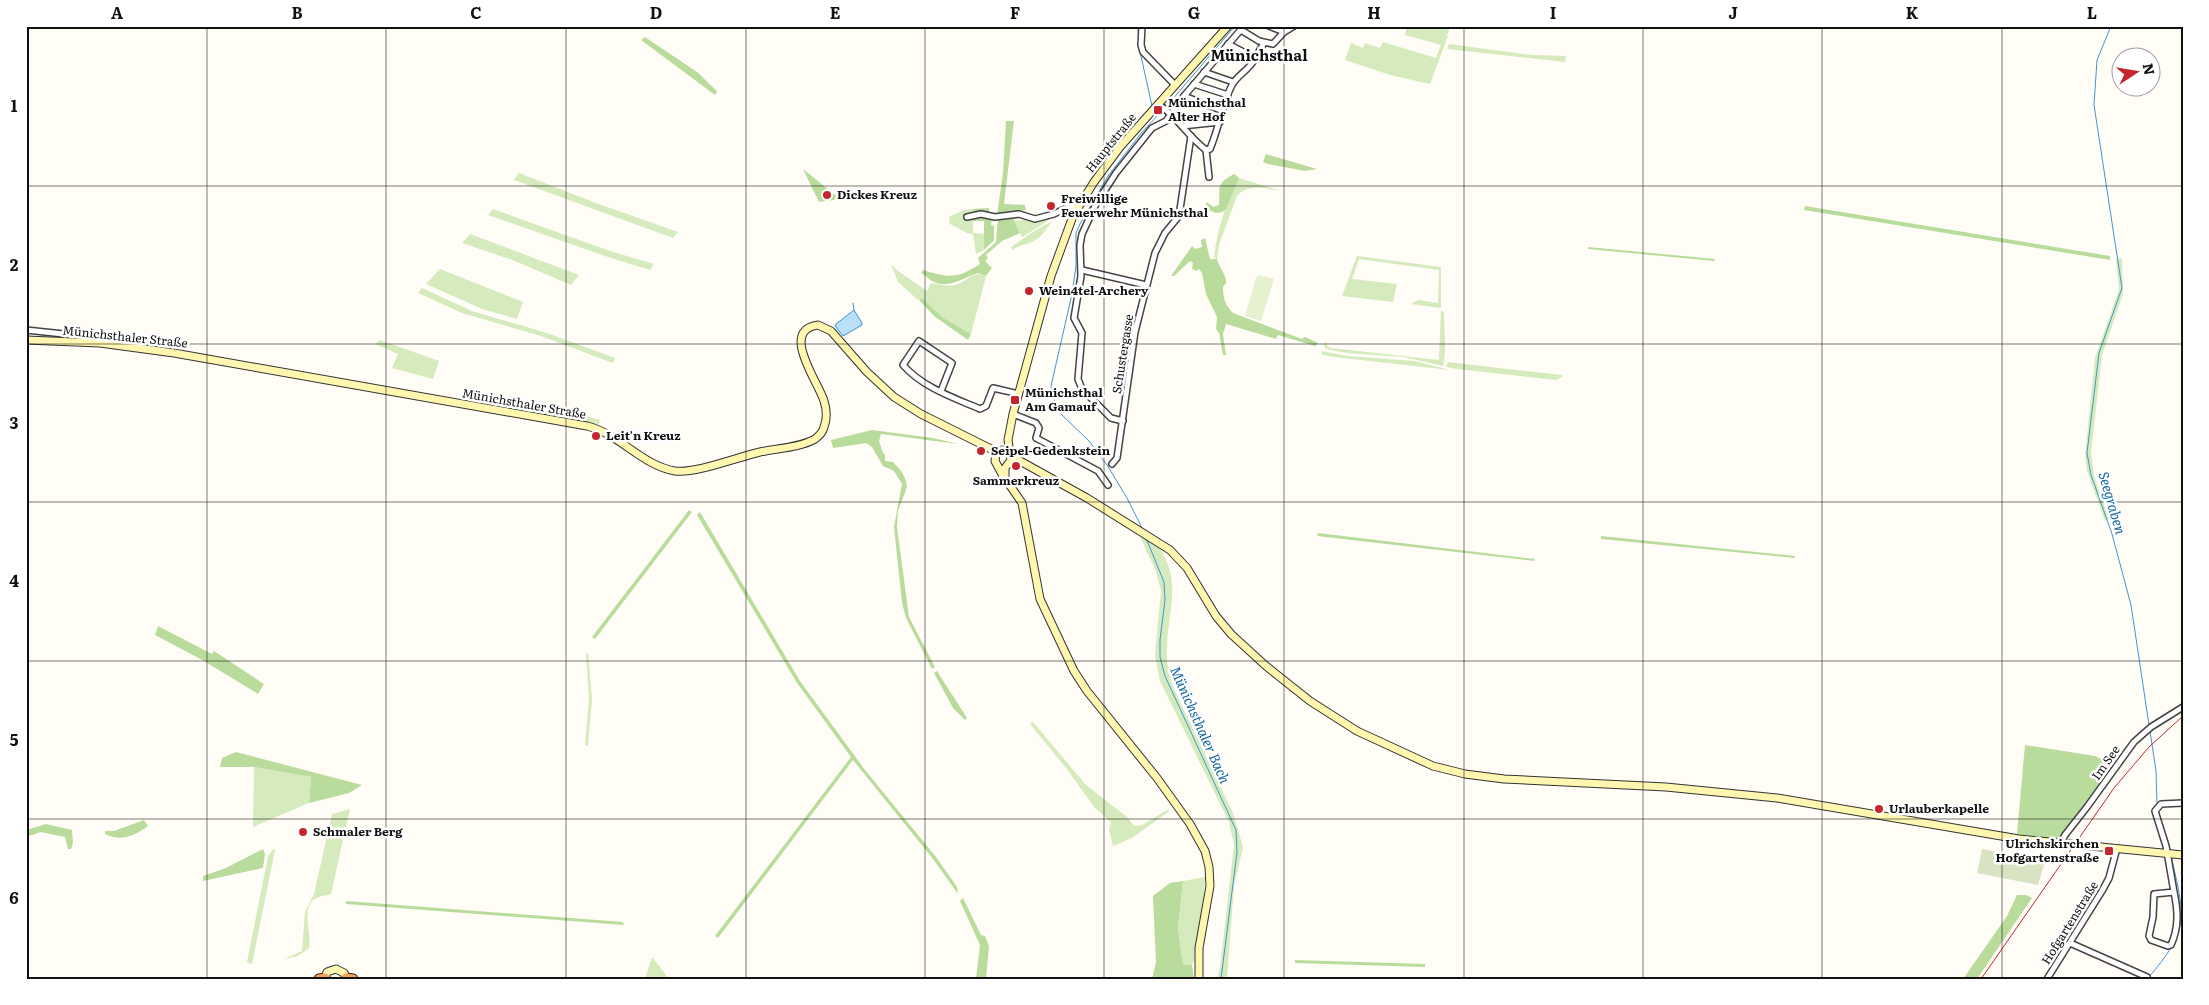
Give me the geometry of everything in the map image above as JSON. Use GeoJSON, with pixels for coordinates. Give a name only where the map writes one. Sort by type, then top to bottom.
{"type":"FeatureCollection","features":[{"type":"Feature","properties":{"kind":"highway"},"geometry":{"type":"LineString","coordinates":[[319,979],[325,978]]}},
{"type":"Feature","properties":{"kind":"street"},"geometry":{"type":"LineString","coordinates":[[1142,26],[1143,52],[1175,85]]}},
{"type":"Feature","properties":{"kind":"street"},"geometry":{"type":"LineString","coordinates":[[1269,26],[1284,32]]}},
{"type":"Feature","properties":{"kind":"street"},"geometry":{"type":"LineString","coordinates":[[1122,421],[1111,418],[1082,389],[1078,379],[1082,333],[1074,318],[1082,270],[1080,245],[1082,234],[1104,190],[1152,128],[1164,123],[1170,112],[1242,28],[1264,43],[1273,44],[1279,40],[1284,32],[1294,26]]}},
{"type":"Feature","properties":{"kind":"street","name":"Hauptstraße"},"geometry":{"type":"LineString","coordinates":[[1005,453],[1013,414],[1051,276],[1066,231],[1078,207],[1110,158],[1157,107],[1224,28]]}},
{"type":"Feature","properties":{"kind":"street"},"geometry":{"type":"LineString","coordinates":[[1206,150],[1210,150],[1233,82],[1253,64],[1264,43]]}},
{"type":"Feature","properties":{"kind":"street"},"geometry":{"type":"LineString","coordinates":[[1228,44],[1255,58]]}},
{"type":"Feature","properties":{"kind":"street"},"geometry":{"type":"LineString","coordinates":[[1204,72],[1233,82]]}},
{"type":"Feature","properties":{"kind":"street"},"geometry":{"type":"LineString","coordinates":[[1194,84],[1228,95]]}},
{"type":"Feature","properties":{"kind":"street"},"geometry":{"type":"LineString","coordinates":[[1184,96],[1223,111]]}},
{"type":"Feature","properties":{"kind":"street"},"geometry":{"type":"LineString","coordinates":[[1157,107],[1170,112],[1206,150],[1209,177]]}},
{"type":"Feature","properties":{"kind":"street"},"geometry":{"type":"LineString","coordinates":[[1182,126],[1220,122]]}},
{"type":"Feature","properties":{"kind":"street","name":"Schustergasse"},"geometry":{"type":"LineString","coordinates":[[1112,464],[1117,458],[1132,347],[1146,286],[1154,253],[1165,233],[1179,216],[1191,136]]}},
{"type":"Feature","properties":{"kind":"street"},"geometry":{"type":"LineString","coordinates":[[967,216],[981,214],[995,217],[1019,214],[1035,219],[1054,214],[1070,206],[1078,207]]}},
{"type":"Feature","properties":{"kind":"street"},"geometry":{"type":"LineString","coordinates":[[1082,270],[1146,286]]}},
{"type":"Feature","properties":{"kind":"street","name":"Münichsthaler Straße"},"geometry":{"type":"LineString","coordinates":[[26,340],[100,343],[186,354],[587,426],[609,435],[653,463],[680,472],[807,442],[820,434],[826,422],[826,409],[824,400],[803,355],[800,342],[807,329],[818,325],[831,331],[867,372],[894,397],[921,414],[986,447],[1005,453],[1022,464],[1081,494],[1148,534],[1182,561],[1223,625],[1282,680],[1344,724],[1433,766],[1466,774],[1504,779],[1666,787],[1777,798],[2019,839],[2183,855]]}},
{"type":"Feature","properties":{"kind":"street"},"geometry":{"type":"LineString","coordinates":[[26,330],[92,337],[100,343]]}},
{"type":"Feature","properties":{"kind":"street"},"geometry":{"type":"LineString","coordinates":[[940,392],[952,363],[919,341],[903,365],[922,381],[940,392],[980,410],[986,406],[993,388],[1019,394]]}},
{"type":"Feature","properties":{"kind":"street"},"geometry":{"type":"LineString","coordinates":[[1013,414],[1036,423],[1039,428],[1036,438],[1098,471],[1108,486]]}},
{"type":"Feature","properties":{"kind":"street","name":"Münichsthaler Straße"},"geometry":{"type":"LineString","coordinates":[[986,447],[1022,503],[1043,606],[1074,671],[1087,691],[1167,791],[1194,830],[1205,851],[1209,867],[1210,886],[1199,948],[1199,979]]}},
{"type":"Feature","properties":{"kind":"street"},"geometry":{"type":"LineString","coordinates":[[1005,453],[996,461],[1001,466],[1022,464]]}},
{"type":"Feature","properties":{"kind":"street"},"geometry":{"type":"LineString","coordinates":[[1005,453],[1007,465],[1004,474],[1007,481]]}},
{"type":"Feature","properties":{"kind":"street","name":"Im See"},"geometry":{"type":"LineString","coordinates":[[2060,844],[2128,749],[2151,727],[2183,707]]}},
{"type":"Feature","properties":{"kind":"street"},"geometry":{"type":"LineString","coordinates":[[2174,892],[2154,894],[2153,917],[2149,936],[2151,940],[2168,946],[2171,945],[2178,917],[2170,854],[2158,806],[2183,802]]}},
{"type":"Feature","properties":{"kind":"street","name":"Hofgartenstraße"},"geometry":{"type":"LineString","coordinates":[[2047,979],[2109,878],[2117,848]]}},
{"type":"Feature","properties":{"kind":"street"},"geometry":{"type":"LineString","coordinates":[[2070,943],[2147,977]]}},
{"type":"Feature","properties":{"kind":"street"},"geometry":{"type":"LineString","coordinates":[[325,978],[330,970],[336,969],[342,970],[349,979]]}},
{"type":"Feature","properties":{"kind":"green space"},"geometry":{"type":"Polygon","coordinates":[[[1407,26],[1450,26],[1448,34],[1445,35],[1448,36],[1430,84],[1390,75],[1345,60],[1351,43],[1363,48],[1365,43],[1380,48],[1383,42],[1436,58],[1441,45],[1405,35],[1407,26]]]}},
{"type":"Feature","properties":{"kind":"green space"},"geometry":{"type":"Polygon","coordinates":[[[645,37],[697,72],[717,91],[715,95],[641,40],[645,37]]]}},
{"type":"Feature","properties":{"kind":"green space"},"geometry":{"type":"Polygon","coordinates":[[[1449,44],[1532,55],[1566,56],[1565,62],[1447,49],[1449,44]]]}},
{"type":"Feature","properties":{"kind":"green space"},"geometry":{"type":"Polygon","coordinates":[[[1006,121],[1014,121],[1004,204],[1025,205],[1026,210],[997,215],[1003,173],[1006,121]]]}},
{"type":"Feature","properties":{"kind":"green space"},"geometry":{"type":"Polygon","coordinates":[[[1266,154],[1317,169],[1305,171],[1268,164],[1263,162],[1266,154]]]}},
{"type":"Feature","properties":{"kind":"green space"},"geometry":{"type":"Polygon","coordinates":[[[803,169],[840,199],[819,202],[803,169]]]}},
{"type":"Feature","properties":{"kind":"green space"},"geometry":{"type":"Polygon","coordinates":[[[519,173],[678,232],[673,238],[514,180],[519,173]]]}},
{"type":"Feature","properties":{"kind":"green space"},"geometry":{"type":"Polygon","coordinates":[[[1234,174],[1239,178],[1226,209],[1218,213],[1205,208],[1207,202],[1213,207],[1219,205],[1221,184],[1234,174]]]}},
{"type":"Feature","properties":{"kind":"green space"},"geometry":{"type":"Polygon","coordinates":[[[1239,178],[1281,191],[1252,188],[1237,196],[1219,245],[1217,259],[1214,258],[1220,227],[1226,206],[1239,178]]]}},
{"type":"Feature","properties":{"kind":"green space"},"geometry":{"type":"Polygon","coordinates":[[[1805,206],[2110,256],[2110,260],[1804,210],[1805,206]]]}},
{"type":"Feature","properties":{"kind":"green space"},"geometry":{"type":"Polygon","coordinates":[[[989,208],[989,216],[992,218],[991,225],[994,226],[994,240],[984,250],[984,221],[973,221],[973,209],[989,208]]]}},
{"type":"Feature","properties":{"kind":"green space"},"geometry":{"type":"Polygon","coordinates":[[[493,209],[610,251],[654,264],[650,270],[608,257],[488,215],[493,209]]]}},
{"type":"Feature","properties":{"kind":"green space"},"geometry":{"type":"Polygon","coordinates":[[[973,209],[973,233],[984,234],[984,250],[976,254],[973,234],[950,224],[949,217],[964,210],[973,209]]]}},
{"type":"Feature","properties":{"kind":"green space"},"geometry":{"type":"Polygon","coordinates":[[[1012,216],[1020,233],[1002,241],[986,255],[988,258],[985,261],[992,268],[986,276],[978,273],[957,282],[940,284],[921,273],[923,270],[940,275],[953,276],[959,275],[980,264],[978,258],[996,242],[998,218],[1012,216]]]}},
{"type":"Feature","properties":{"kind":"green space"},"geometry":{"type":"Polygon","coordinates":[[[1051,217],[1048,221],[1022,237],[1014,221],[1051,217]]]}},
{"type":"Feature","properties":{"kind":"green space"},"geometry":{"type":"Polygon","coordinates":[[[1052,221],[1038,238],[1013,250],[1011,247],[1052,221]]]}},
{"type":"Feature","properties":{"kind":"green space"},"geometry":{"type":"Polygon","coordinates":[[[470,234],[579,275],[571,285],[515,261],[462,243],[470,234]]]}},
{"type":"Feature","properties":{"kind":"green space"},"geometry":{"type":"Polygon","coordinates":[[[1205,238],[1210,259],[1217,259],[1225,277],[1226,283],[1223,287],[1224,298],[1233,313],[1302,339],[1305,337],[1318,343],[1315,346],[1278,335],[1276,339],[1226,324],[1223,334],[1226,355],[1223,355],[1219,333],[1216,329],[1217,317],[1206,294],[1202,273],[1199,269],[1197,271],[1192,269],[1193,263],[1190,261],[1174,276],[1171,276],[1192,246],[1195,249],[1202,247],[1201,240],[1205,238]]]}},
{"type":"Feature","properties":{"kind":"green space"},"geometry":{"type":"Polygon","coordinates":[[[1588,247],[1715,259],[1714,261],[1588,249],[1588,247]]]}},
{"type":"Feature","properties":{"kind":"green space"},"geometry":{"type":"Polygon","coordinates":[[[1357,256],[1441,267],[1441,308],[1411,304],[1418,300],[1438,303],[1439,270],[1359,259],[1352,279],[1397,284],[1393,302],[1342,296],[1357,256]]]}},
{"type":"Feature","properties":{"kind":"green space"},"geometry":{"type":"Polygon","coordinates":[[[2122,258],[2123,294],[2102,355],[2091,453],[2094,476],[2109,519],[2105,521],[2087,471],[2085,456],[2095,358],[2119,290],[2116,259],[2122,258]]]}},
{"type":"Feature","properties":{"kind":"green space"},"geometry":{"type":"Polygon","coordinates":[[[891,264],[927,291],[931,283],[952,286],[973,275],[981,274],[986,276],[971,334],[942,317],[922,298],[918,300],[898,282],[891,264]]]}},
{"type":"Feature","properties":{"kind":"green space"},"geometry":{"type":"Polygon","coordinates":[[[440,269],[523,302],[517,319],[482,309],[426,284],[440,269]]]}},
{"type":"Feature","properties":{"kind":"green space"},"geometry":{"type":"Polygon","coordinates":[[[1259,275],[1274,279],[1261,321],[1245,316],[1256,278],[1259,275]]]}},
{"type":"Feature","properties":{"kind":"green space"},"geometry":{"type":"Polygon","coordinates":[[[422,288],[472,311],[547,333],[615,358],[613,363],[541,336],[462,313],[418,293],[422,288]]]}},
{"type":"Feature","properties":{"kind":"green space"},"geometry":{"type":"Polygon","coordinates":[[[922,298],[942,317],[971,334],[968,340],[934,316],[919,300],[922,298]]]}},
{"type":"Feature","properties":{"kind":"green space"},"geometry":{"type":"Polygon","coordinates":[[[1441,311],[1444,312],[1445,332],[1443,366],[1404,357],[1347,353],[1326,349],[1324,345],[1326,341],[1327,346],[1331,348],[1439,360],[1441,311]]]}},
{"type":"Feature","properties":{"kind":"green space"},"geometry":{"type":"Polygon","coordinates":[[[380,340],[439,361],[433,379],[392,368],[398,354],[375,344],[380,340]]]}},
{"type":"Feature","properties":{"kind":"green space"},"geometry":{"type":"Polygon","coordinates":[[[1322,351],[1347,356],[1414,361],[1450,370],[1334,357],[1322,355],[1322,351]]]}},
{"type":"Feature","properties":{"kind":"green space"},"geometry":{"type":"Polygon","coordinates":[[[1448,362],[1562,375],[1562,377],[1556,380],[1457,369],[1446,367],[1448,362]]]}},
{"type":"Feature","properties":{"kind":"green space"},"geometry":{"type":"Polygon","coordinates":[[[486,395],[547,409],[549,405],[554,406],[600,420],[599,424],[482,404],[486,395]]]}},
{"type":"Feature","properties":{"kind":"green space"},"geometry":{"type":"Polygon","coordinates":[[[872,430],[933,438],[958,444],[881,434],[879,441],[885,454],[885,461],[893,462],[902,472],[906,481],[907,487],[898,511],[897,527],[909,617],[935,667],[932,669],[906,618],[902,603],[894,527],[902,484],[894,471],[883,466],[872,447],[866,443],[833,448],[831,440],[872,430]]]}},
{"type":"Feature","properties":{"kind":"green space"},"geometry":{"type":"Polygon","coordinates":[[[689,510],[692,512],[595,639],[592,637],[689,510]]]}},
{"type":"Feature","properties":{"kind":"green space"},"geometry":{"type":"Polygon","coordinates":[[[700,512],[800,681],[865,770],[936,857],[957,887],[958,894],[933,859],[853,760],[718,938],[715,936],[851,757],[797,683],[697,515],[700,512]]]}},
{"type":"Feature","properties":{"kind":"green space"},"geometry":{"type":"Polygon","coordinates":[[[1318,533],[1535,559],[1534,561],[1317,536],[1318,533]]]}},
{"type":"Feature","properties":{"kind":"green space"},"geometry":{"type":"Polygon","coordinates":[[[1601,536],[1795,556],[1795,558],[1601,539],[1601,536]]]}},
{"type":"Feature","properties":{"kind":"green space"},"geometry":{"type":"Polygon","coordinates":[[[1140,537],[1159,547],[1171,573],[1172,597],[1167,653],[1170,677],[1233,813],[1243,847],[1234,886],[1227,979],[1217,979],[1234,845],[1229,822],[1160,681],[1155,655],[1161,591],[1156,571],[1140,537]]]}},
{"type":"Feature","properties":{"kind":"green space"},"geometry":{"type":"Polygon","coordinates":[[[158,626],[212,654],[214,651],[264,684],[258,694],[204,661],[155,635],[158,626]]]}},
{"type":"Feature","properties":{"kind":"green space"},"geometry":{"type":"Polygon","coordinates":[[[586,653],[588,653],[592,699],[588,746],[585,745],[589,699],[586,653]]]}},
{"type":"Feature","properties":{"kind":"green space"},"geometry":{"type":"Polygon","coordinates":[[[937,671],[967,718],[965,720],[953,708],[934,673],[937,671]]]}},
{"type":"Feature","properties":{"kind":"green space"},"geometry":{"type":"Polygon","coordinates":[[[1033,722],[1086,785],[1127,817],[1134,826],[1142,825],[1169,809],[1168,812],[1132,838],[1113,846],[1109,830],[1111,822],[1095,808],[1066,768],[1030,724],[1033,722]]]}},
{"type":"Feature","properties":{"kind":"green space"},"geometry":{"type":"Polygon","coordinates":[[[2025,745],[2095,756],[2105,761],[2109,772],[2058,841],[2017,834],[2025,745]]]}},
{"type":"Feature","properties":{"kind":"green space"},"geometry":{"type":"Polygon","coordinates":[[[236,752],[362,785],[349,793],[309,803],[311,777],[254,767],[220,767],[222,758],[236,752]]]}},
{"type":"Feature","properties":{"kind":"green space"},"geometry":{"type":"Polygon","coordinates":[[[254,767],[311,777],[309,803],[253,827],[254,767]]]}},
{"type":"Feature","properties":{"kind":"green space"},"geometry":{"type":"Polygon","coordinates":[[[350,809],[331,894],[319,897],[309,906],[309,948],[298,956],[284,959],[302,951],[305,912],[314,894],[332,814],[350,809]]]}},
{"type":"Feature","properties":{"kind":"green space"},"geometry":{"type":"Polygon","coordinates":[[[144,820],[148,826],[138,833],[127,837],[116,838],[105,834],[105,831],[114,831],[144,820]]]}},
{"type":"Feature","properties":{"kind":"green space"},"geometry":{"type":"Polygon","coordinates":[[[46,824],[72,830],[73,843],[71,849],[68,849],[65,837],[41,832],[26,837],[26,830],[46,824]]]}},
{"type":"Feature","properties":{"kind":"green space"},"geometry":{"type":"Polygon","coordinates":[[[263,849],[265,854],[263,868],[203,881],[203,876],[226,868],[263,849]]]}},
{"type":"Feature","properties":{"kind":"green space"},"geometry":{"type":"Polygon","coordinates":[[[273,849],[275,850],[252,964],[247,962],[268,856],[273,849]]]}},
{"type":"Feature","properties":{"kind":"green space"},"geometry":{"type":"Polygon","coordinates":[[[1982,849],[2045,861],[2038,885],[1977,873],[1982,849]]]}},
{"type":"Feature","properties":{"kind":"green space"},"geometry":{"type":"Polygon","coordinates":[[[1205,877],[1204,901],[1194,961],[1192,965],[1183,965],[1178,928],[1183,881],[1205,877]]]}},
{"type":"Feature","properties":{"kind":"green space"},"geometry":{"type":"Polygon","coordinates":[[[1183,881],[1178,928],[1183,965],[1192,965],[1194,979],[1152,979],[1156,962],[1153,896],[1170,883],[1183,881]]]}},
{"type":"Feature","properties":{"kind":"green space"},"geometry":{"type":"Polygon","coordinates":[[[2017,895],[2026,895],[2032,898],[1977,979],[1963,979],[2007,916],[2017,895]]]}},
{"type":"Feature","properties":{"kind":"green space"},"geometry":{"type":"Polygon","coordinates":[[[963,898],[981,935],[985,936],[989,946],[986,979],[976,979],[980,945],[960,901],[963,898]]]}},
{"type":"Feature","properties":{"kind":"green space"},"geometry":{"type":"Polygon","coordinates":[[[346,901],[623,922],[624,925],[346,904],[346,901]]]}},
{"type":"Feature","properties":{"kind":"green space"},"geometry":{"type":"Polygon","coordinates":[[[652,957],[669,979],[645,979],[652,957]]]}},
{"type":"Feature","properties":{"kind":"green space"},"geometry":{"type":"Polygon","coordinates":[[[1295,960],[1425,964],[1425,967],[1295,963],[1295,960]]]}},
{"type":"Feature","properties":{"kind":"water"},"geometry":{"type":"Polygon","coordinates":[[[854,310],[862,325],[843,336],[835,326],[854,310]]]}},
{"type":"Feature","properties":{"kind":"waterway"},"geometry":{"type":"LineString","coordinates":[[1138,26],[1139,47],[1152,106]]}},
{"type":"Feature","properties":{"kind":"waterway","name":"Münichsthaler Bach"},"geometry":{"type":"LineString","coordinates":[[1166,107],[1235,26]]}},
{"type":"Feature","properties":{"kind":"waterway","name":"Seegraben"},"geometry":{"type":"LineString","coordinates":[[2111,26],[2097,60],[2094,105],[2122,288],[2099,353],[2087,453],[2091,475],[2112,534],[2131,605],[2149,725]]}},
{"type":"Feature","properties":{"kind":"waterway","name":"Münichsthaler Bach"},"geometry":{"type":"LineString","coordinates":[[1142,528],[1107,465],[1089,441],[1056,407],[1051,386],[1072,294],[1076,266],[1076,233],[1108,176],[1142,132],[1163,110]]}},
{"type":"Feature","properties":{"kind":"waterway"},"geometry":{"type":"LineString","coordinates":[[853,303],[854,310]]}},
{"type":"Feature","properties":{"kind":"waterway","name":"Münichsthaler Bach"},"geometry":{"type":"LineString","coordinates":[[1146,538],[1164,582],[1165,600],[1160,657],[1165,676],[1236,830],[1237,852],[1221,979]]}},
{"type":"Feature","properties":{"kind":"waterway","name":"Seegraben"},"geometry":{"type":"LineString","coordinates":[[2150,731],[2156,771],[2157,804]]}},
{"type":"Feature","properties":{"kind":"waterway","name":"Seegraben"},"geometry":{"type":"LineString","coordinates":[[2148,978],[2171,947],[2180,921],[2181,908],[2171,856]]}},
{"type":"Feature","properties":{"kind":"railway"},"geometry":{"type":"LineString","coordinates":[[1981,979],[2114,788],[2149,747],[2183,716]]}},
{"type":"Feature","properties":{"kind":"place","name":"Münichsthal Alter Hof"},"geometry":{"type":"Point","coordinates":[1158,110]}},
{"type":"Feature","properties":{"kind":"place","name":"Dickes Kreuz"},"geometry":{"type":"Point","coordinates":[827,195]}},
{"type":"Feature","properties":{"kind":"place","name":"Freiwillige Feuerwehr Münichsthal"},"geometry":{"type":"Point","coordinates":[1051,206]}},
{"type":"Feature","properties":{"kind":"place","name":"Wein4tel-Archery"},"geometry":{"type":"Point","coordinates":[1029,291]}},
{"type":"Feature","properties":{"kind":"place","name":"Münichsthal Am Gamauf"},"geometry":{"type":"Point","coordinates":[1015,400]}},
{"type":"Feature","properties":{"kind":"place","name":"Leit'n Kreuz"},"geometry":{"type":"Point","coordinates":[596,436]}},
{"type":"Feature","properties":{"kind":"place","name":"Seipel-Gedenkstein"},"geometry":{"type":"Point","coordinates":[981,451]}},
{"type":"Feature","properties":{"kind":"place","name":"Sammerkreuz"},"geometry":{"type":"Point","coordinates":[1016,466]}},
{"type":"Feature","properties":{"kind":"place","name":"Urlauberkapelle"},"geometry":{"type":"Point","coordinates":[1879,809]}},
{"type":"Feature","properties":{"kind":"place","name":"Schmaler Berg"},"geometry":{"type":"Point","coordinates":[303,832]}},
{"type":"Feature","properties":{"kind":"place","name":"Ulrichskirchen Hofgartenstraße"},"geometry":{"type":"Point","coordinates":[2109,851]}},
{"type":"Feature","properties":{"kind":"district","name":"Münichsthal"},"geometry":{"type":"Point","coordinates":[1259,56]}}]}
